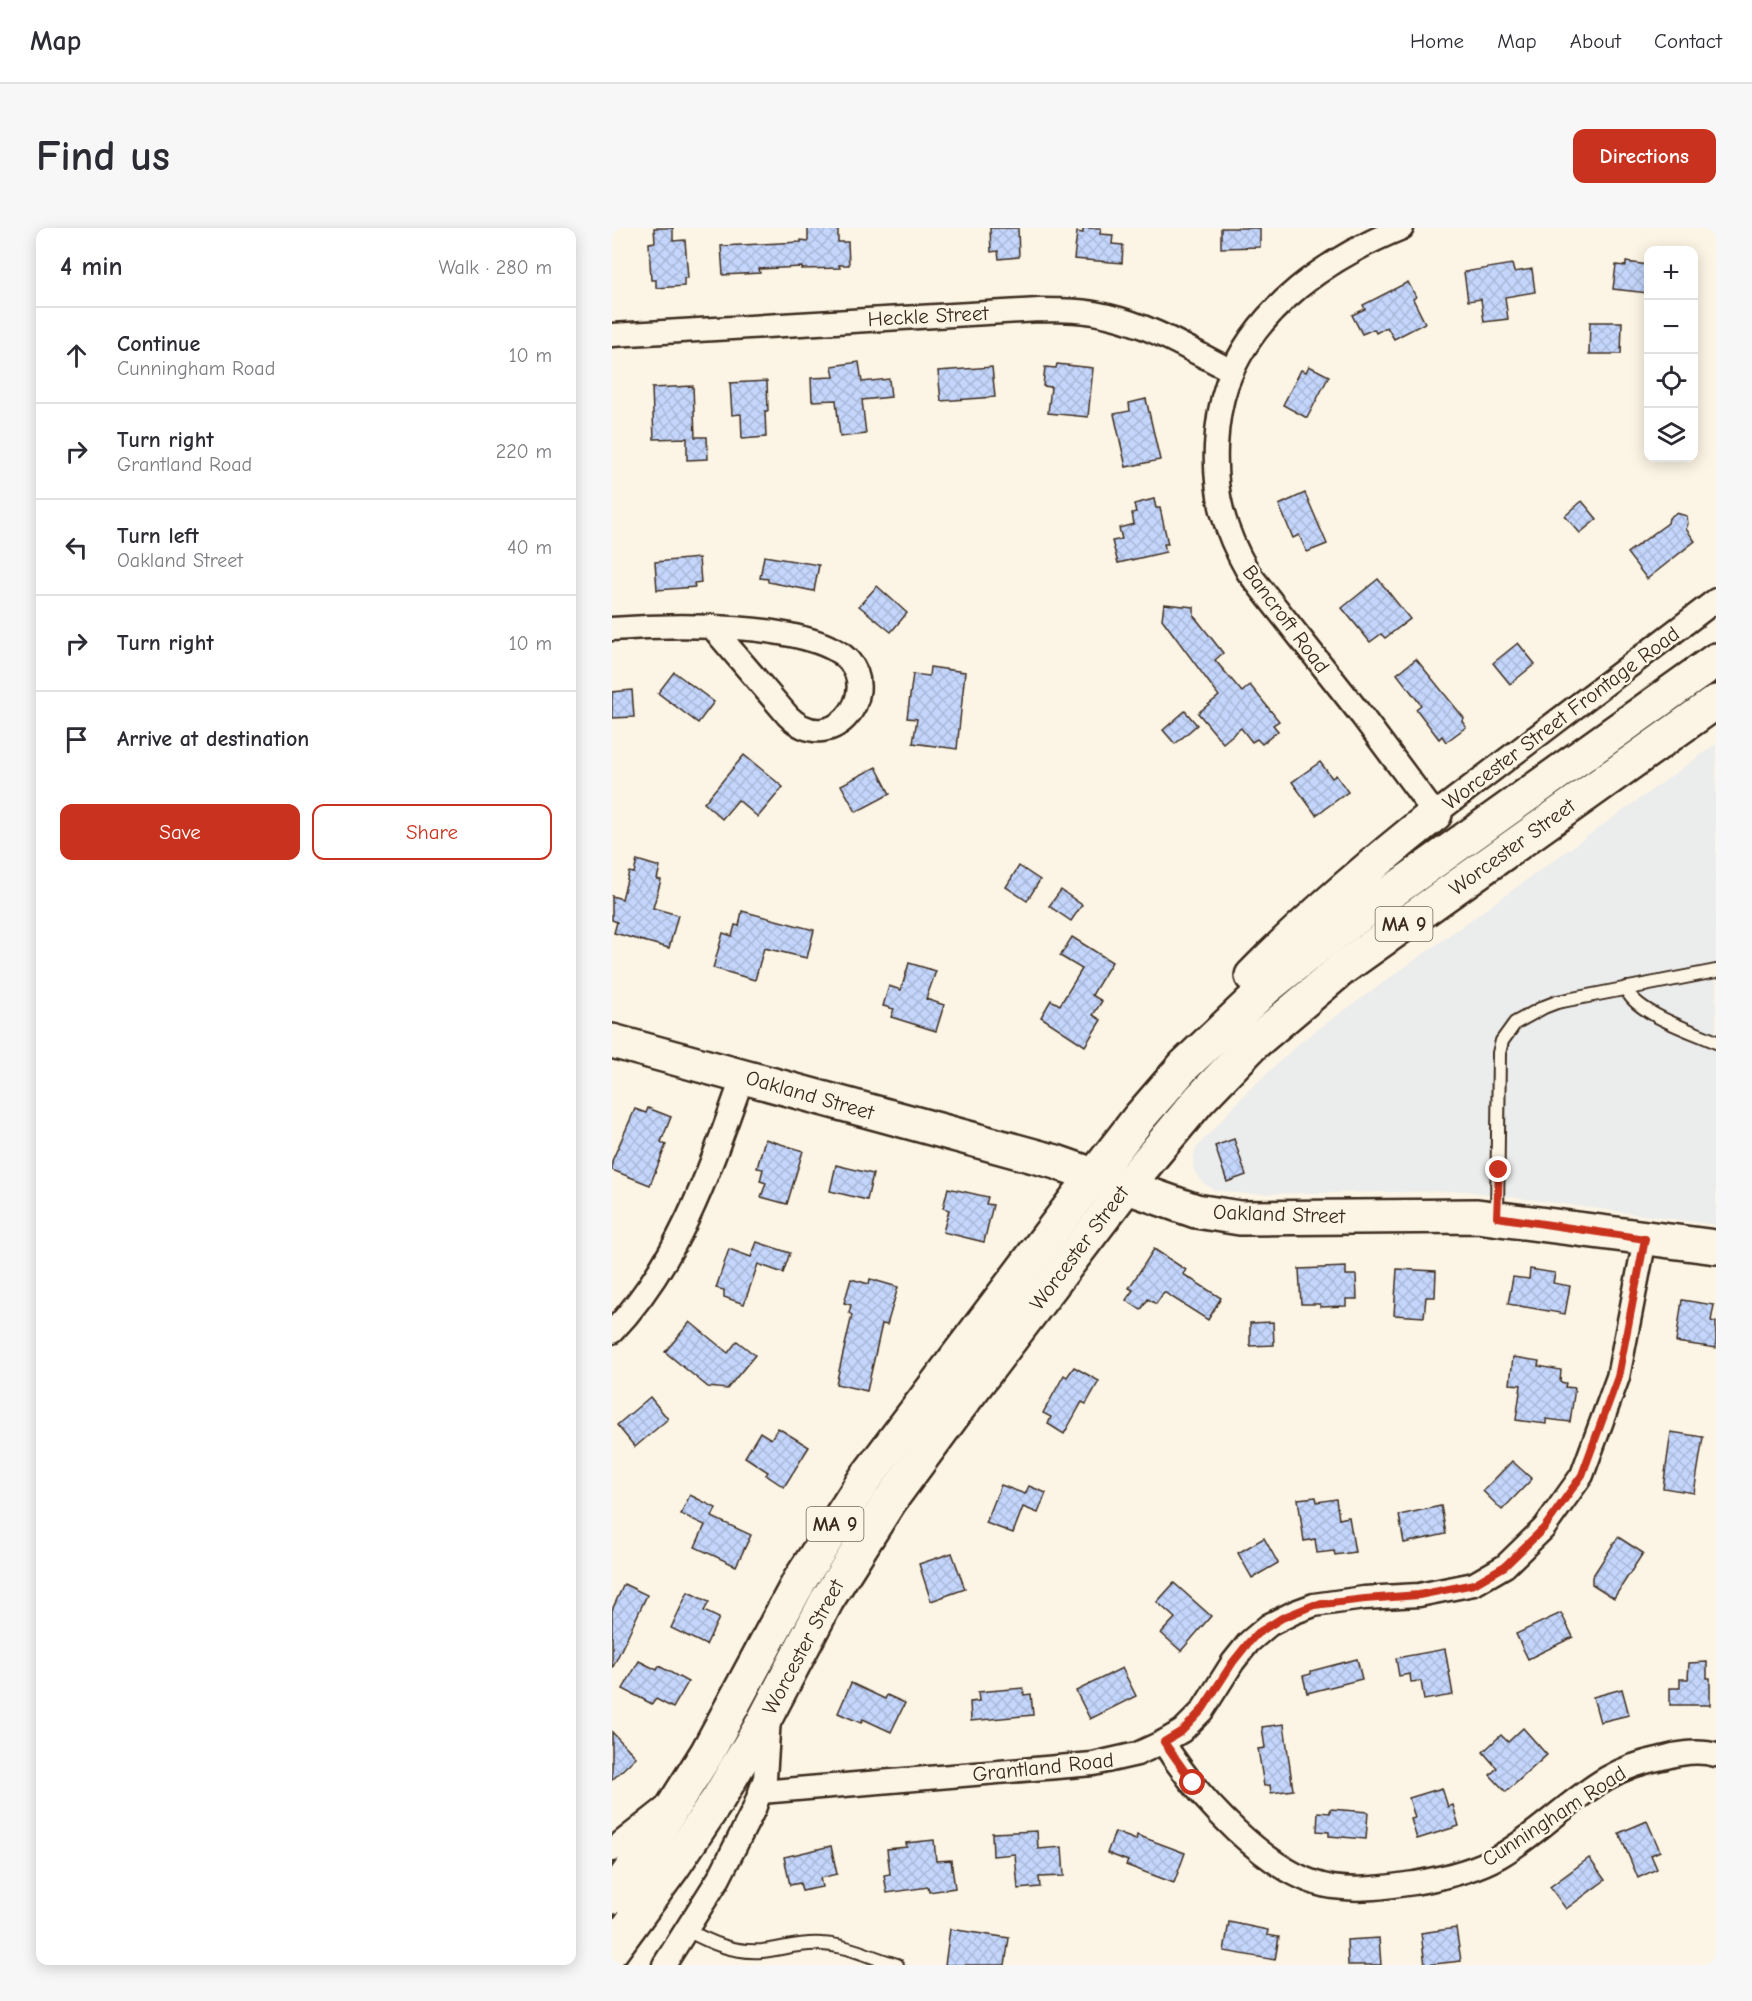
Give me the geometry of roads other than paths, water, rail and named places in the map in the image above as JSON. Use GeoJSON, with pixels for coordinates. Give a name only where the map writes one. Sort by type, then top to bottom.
{"type":"FeatureCollection","features":[{"type":"Feature","properties":{"kind":"main road","name":"Worcester Street"},"geometry":{"type":"LineString","coordinates":[[612,1897],[682,1795],[726,1719],[800,1580],[842,1512],[922,1401],[1139,1118],[1206,1044],[1265,989],[1296,964],[1390,893],[1716,660]]}},
{"type":"Feature","properties":{"kind":"main road","name":"Worcester Street"},"geometry":{"type":"LineString","coordinates":[[612,1950],[689,1843],[739,1764],[827,1600],[889,1502],[952,1415],[1127,1186],[1180,1121],[1253,1044],[1344,967],[1716,702]]}},
{"type":"Feature","properties":{"kind":"main road"},"geometry":{"type":"LineString","coordinates":[[1139,1118],[1213,1021],[1262,967],[1348,885],[1435,814]]}},
{"type":"Feature","properties":{"kind":"main road","name":"Oakland Street"},"geometry":{"type":"LineString","coordinates":[[612,1041],[1095,1174],[1196,1211],[1229,1217],[1278,1218],[1460,1215],[1497,1217],[1716,1247]]}},
{"type":"Feature","properties":{"kind":"street","name":"Bancroft Road"},"geometry":{"type":"LineString","coordinates":[[1402,228],[1334,263],[1291,294],[1256,332],[1232,371],[1220,412],[1216,477],[1222,514],[1236,550],[1262,592],[1344,693],[1435,814]]}},
{"type":"Feature","properties":{"kind":"street","name":"Heckle Street"},"geometry":{"type":"LineString","coordinates":[[612,335],[1038,309],[1078,310],[1140,326],[1232,371]]}},
{"type":"Feature","properties":{"kind":"street","name":"Worcester Street Frontage Road"},"geometry":{"type":"LineString","coordinates":[[1435,814],[1716,600]]}},
{"type":"Feature","properties":{"kind":"street"},"geometry":{"type":"LineString","coordinates":[[612,629],[663,625],[711,626],[749,629],[822,644],[849,660],[858,678],[858,696],[849,714],[828,729],[810,731],[802,728],[788,716],[711,626]]}},
{"type":"Feature","properties":{"kind":"street"},"geometry":{"type":"LineString","coordinates":[[612,1332],[637,1304],[680,1234],[705,1179],[743,1076]]}},
{"type":"Feature","properties":{"kind":"street","name":"Grantland Road"},"geometry":{"type":"LineString","coordinates":[[761,1792],[1092,1764],[1122,1759],[1164,1742],[1182,1731],[1202,1710],[1249,1642],[1258,1633],[1282,1618],[1314,1605],[1419,1595],[1474,1584],[1505,1566],[1544,1528],[1582,1475],[1618,1377],[1645,1239]]}},
{"type":"Feature","properties":{"kind":"street"},"geometry":{"type":"LineString","coordinates":[[664,1965],[734,1849],[761,1792],[767,1765],[769,1710]]}},
{"type":"Feature","properties":{"kind":"street","name":"Cunningham Road"},"geometry":{"type":"LineString","coordinates":[[1164,1742],[1182,1770],[1207,1798],[1241,1834],[1274,1862],[1316,1883],[1364,1889],[1443,1877],[1483,1864],[1517,1845],[1594,1786],[1636,1764],[1674,1755],[1709,1753],[1716,1755]]}},
{"type":"Feature","properties":{"kind":"street"},"geometry":{"type":"LineString","coordinates":[[612,1850],[682,1795]]}},
{"type":"Feature","properties":{"kind":"street"},"geometry":{"type":"LineString","coordinates":[[612,1844],[634,1833]]}},
{"type":"Feature","properties":{"kind":"lane"},"geometry":{"type":"LineString","coordinates":[[1497,1217],[1499,1053],[1502,1041],[1515,1023],[1557,1002],[1716,971]]}},
{"type":"Feature","properties":{"kind":"lane"},"geometry":{"type":"LineString","coordinates":[[1626,988],[1635,1002],[1647,1010],[1716,1042]]}},
{"type":"Feature","properties":{"kind":"lane"},"geometry":{"type":"LineString","coordinates":[[687,1930],[717,1945],[742,1951],[762,1951],[808,1943],[823,1944],[850,1949],[897,1965]]}}]}
